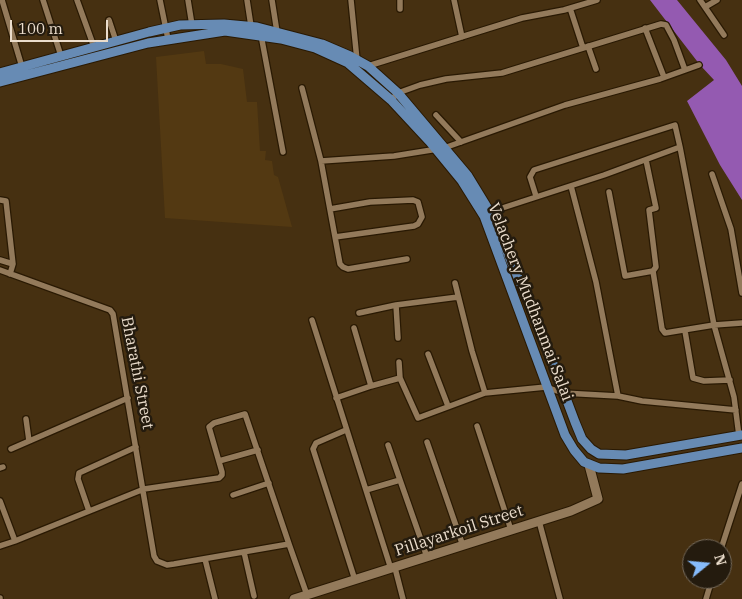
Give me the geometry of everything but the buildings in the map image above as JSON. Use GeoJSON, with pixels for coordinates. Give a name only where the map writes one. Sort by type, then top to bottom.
{"type":"FeatureCollection","features":[{"type":"Feature","properties":{"kind":"main road","name":"Velachery Mudhanmai Salai"},"geometry":{"type":"LineString","coordinates":[[0,73],[166,28],[224,24],[251,26],[322,44],[368,66],[398,93],[440,149],[484,216],[565,435],[574,450],[589,465]]}},
{"type":"Feature","properties":{"kind":"main road","name":"Velachery Mudhanmai Salai"},"geometry":{"type":"LineString","coordinates":[[0,82],[168,39],[225,31],[262,35],[315,48],[348,62],[391,100],[468,176],[490,212],[540,329],[582,439],[591,449],[599,454],[626,455],[741,435]]}},
{"type":"Feature","properties":{"kind":"main road"},"geometry":{"type":"LineString","coordinates":[[589,465],[599,468],[622,469],[742,448]]}},
{"type":"Feature","properties":{"kind":"street"},"geometry":{"type":"LineString","coordinates":[[2,0],[22,67]]}},
{"type":"Feature","properties":{"kind":"street"},"geometry":{"type":"LineString","coordinates":[[43,0],[61,56]]}},
{"type":"Feature","properties":{"kind":"street"},"geometry":{"type":"LineString","coordinates":[[77,0],[94,47]]}},
{"type":"Feature","properties":{"kind":"street"},"geometry":{"type":"LineString","coordinates":[[160,0],[168,39]]}},
{"type":"Feature","properties":{"kind":"street"},"geometry":{"type":"LineString","coordinates":[[188,0],[192,25]]}},
{"type":"Feature","properties":{"kind":"street"},"geometry":{"type":"LineString","coordinates":[[247,0],[251,26]]}},
{"type":"Feature","properties":{"kind":"street"},"geometry":{"type":"LineString","coordinates":[[272,0],[277,32]]}},
{"type":"Feature","properties":{"kind":"street"},"geometry":{"type":"LineString","coordinates":[[351,0],[357,60]]}},
{"type":"Feature","properties":{"kind":"street"},"geometry":{"type":"LineString","coordinates":[[400,0],[400,9]]}},
{"type":"Feature","properties":{"kind":"street"},"geometry":{"type":"LineString","coordinates":[[454,0],[462,37]]}},
{"type":"Feature","properties":{"kind":"street"},"geometry":{"type":"LineString","coordinates":[[368,66],[522,18],[597,0]]}},
{"type":"Feature","properties":{"kind":"street"},"geometry":{"type":"LineString","coordinates":[[700,0],[724,35]]}},
{"type":"Feature","properties":{"kind":"street"},"geometry":{"type":"LineString","coordinates":[[705,7],[717,0]]}},
{"type":"Feature","properties":{"kind":"street"},"geometry":{"type":"LineString","coordinates":[[570,8],[596,69]]}},
{"type":"Feature","properties":{"kind":"street"},"geometry":{"type":"LineString","coordinates":[[109,20],[116,41]]}},
{"type":"Feature","properties":{"kind":"street"},"geometry":{"type":"LineString","coordinates":[[391,100],[398,93],[446,78],[502,73],[661,24],[666,26],[674,40],[685,70]]}},
{"type":"Feature","properties":{"kind":"street"},"geometry":{"type":"LineString","coordinates":[[645,28],[664,78]]}},
{"type":"Feature","properties":{"kind":"street"},"geometry":{"type":"LineString","coordinates":[[262,35],[283,152]]}},
{"type":"Feature","properties":{"kind":"street"},"geometry":{"type":"LineString","coordinates":[[321,161],[419,153],[440,149],[564,105],[664,78],[699,65]]}},
{"type":"Feature","properties":{"kind":"street"},"geometry":{"type":"LineString","coordinates":[[302,88],[321,161],[340,264],[343,268],[348,269],[407,259]]}},
{"type":"Feature","properties":{"kind":"street"},"geometry":{"type":"LineString","coordinates":[[436,115],[461,142]]}},
{"type":"Feature","properties":{"kind":"street"},"geometry":{"type":"LineString","coordinates":[[536,196],[530,177],[534,170],[675,125],[714,324],[730,380],[741,435]]}},
{"type":"Feature","properties":{"kind":"street"},"geometry":{"type":"LineString","coordinates":[[490,212],[571,186],[680,147]]}},
{"type":"Feature","properties":{"kind":"street"},"geometry":{"type":"LineString","coordinates":[[646,160],[656,208],[649,210],[656,267],[653,271],[664,333],[714,324],[742,323]]}},
{"type":"Feature","properties":{"kind":"street"},"geometry":{"type":"LineString","coordinates":[[712,174],[731,229],[742,294]]}},
{"type":"Feature","properties":{"kind":"street"},"geometry":{"type":"LineString","coordinates":[[571,186],[596,282],[618,396]]}},
{"type":"Feature","properties":{"kind":"street"},"geometry":{"type":"LineString","coordinates":[[609,192],[625,276],[653,271]]}},
{"type":"Feature","properties":{"kind":"street"},"geometry":{"type":"LineString","coordinates":[[0,200],[6,201],[14,264],[10,274]]}},
{"type":"Feature","properties":{"kind":"street"},"geometry":{"type":"LineString","coordinates":[[330,209],[370,202],[413,200],[418,202],[422,217],[418,224],[414,226],[335,237]]}},
{"type":"Feature","properties":{"kind":"street"},"geometry":{"type":"LineString","coordinates":[[0,260],[14,264]]}},
{"type":"Feature","properties":{"kind":"street","name":"Bharathi Street"},"geometry":{"type":"LineString","coordinates":[[0,270],[112,312],[144,489],[154,556],[160,564],[168,565],[205,559]]}},
{"type":"Feature","properties":{"kind":"street"},"geometry":{"type":"LineString","coordinates":[[455,283],[485,393]]}},
{"type":"Feature","properties":{"kind":"street"},"geometry":{"type":"LineString","coordinates":[[360,313],[396,305],[458,297]]}},
{"type":"Feature","properties":{"kind":"street"},"geometry":{"type":"LineString","coordinates":[[396,305],[398,338]]}},
{"type":"Feature","properties":{"kind":"street"},"geometry":{"type":"LineString","coordinates":[[312,320],[346,430],[403,599]]}},
{"type":"Feature","properties":{"kind":"street"},"geometry":{"type":"LineString","coordinates":[[354,328],[371,386]]}},
{"type":"Feature","properties":{"kind":"street"},"geometry":{"type":"LineString","coordinates":[[685,330],[693,378]]}},
{"type":"Feature","properties":{"kind":"street"},"geometry":{"type":"LineString","coordinates":[[428,354],[448,406]]}},
{"type":"Feature","properties":{"kind":"street"},"geometry":{"type":"LineString","coordinates":[[399,362],[400,378],[418,418],[485,393],[546,387],[564,392],[618,396],[642,401],[736,410]]}},
{"type":"Feature","properties":{"kind":"street"},"geometry":{"type":"LineString","coordinates":[[685,374],[704,381],[730,380]]}},
{"type":"Feature","properties":{"kind":"street"},"geometry":{"type":"LineString","coordinates":[[336,398],[400,378]]}},
{"type":"Feature","properties":{"kind":"street"},"geometry":{"type":"LineString","coordinates":[[11,449],[128,398]]}},
{"type":"Feature","properties":{"kind":"street"},"geometry":{"type":"LineString","coordinates":[[0,546],[15,542],[144,489],[219,478],[222,472],[209,427],[214,423],[242,414],[247,416],[307,595]]}},
{"type":"Feature","properties":{"kind":"street"},"geometry":{"type":"LineString","coordinates":[[26,419],[29,441]]}},
{"type":"Feature","properties":{"kind":"street"},"geometry":{"type":"LineString","coordinates":[[476,426],[511,530]]}},
{"type":"Feature","properties":{"kind":"street"},"geometry":{"type":"LineString","coordinates":[[346,430],[316,443],[313,449],[356,580]]}},
{"type":"Feature","properties":{"kind":"street"},"geometry":{"type":"LineString","coordinates":[[427,442],[463,546]]}},
{"type":"Feature","properties":{"kind":"street"},"geometry":{"type":"LineString","coordinates":[[388,445],[427,557]]}},
{"type":"Feature","properties":{"kind":"street"},"geometry":{"type":"LineString","coordinates":[[89,511],[78,479],[78,473],[136,447]]}},
{"type":"Feature","properties":{"kind":"street"},"geometry":{"type":"LineString","coordinates":[[219,461],[258,450]]}},
{"type":"Feature","properties":{"kind":"street","name":"Pillayarkoil Street"},"geometry":{"type":"LineString","coordinates":[[294,599],[571,511],[598,499],[589,465]]}},
{"type":"Feature","properties":{"kind":"street"},"geometry":{"type":"LineString","coordinates":[[366,490],[400,480]]}},
{"type":"Feature","properties":{"kind":"street"},"geometry":{"type":"LineString","coordinates":[[233,495],[269,483]]}},
{"type":"Feature","properties":{"kind":"street"},"geometry":{"type":"LineString","coordinates":[[724,539],[742,484]]}},
{"type":"Feature","properties":{"kind":"street"},"geometry":{"type":"LineString","coordinates":[[0,501],[15,542]]}},
{"type":"Feature","properties":{"kind":"street"},"geometry":{"type":"LineString","coordinates":[[539,521],[560,599]]}},
{"type":"Feature","properties":{"kind":"street"},"geometry":{"type":"LineString","coordinates":[[215,599],[205,559],[289,544]]}},
{"type":"Feature","properties":{"kind":"street"},"geometry":{"type":"LineString","coordinates":[[244,552],[254,596]]}},
{"type":"Feature","properties":{"kind":"shaded area"},"geometry":{"type":"Polygon","coordinates":[[[650,0],[677,0],[726,60],[742,86],[742,200],[720,165],[687,101],[714,80],[700,65],[650,0]]]}},
{"type":"Feature","properties":{"kind":"shaded area"},"geometry":{"type":"Polygon","coordinates":[[[204,51],[206,64],[221,64],[243,69],[247,102],[257,102],[260,151],[266,151],[265,160],[272,161],[274,175],[278,177],[292,227],[165,218],[156,57],[204,51]]]}}]}
